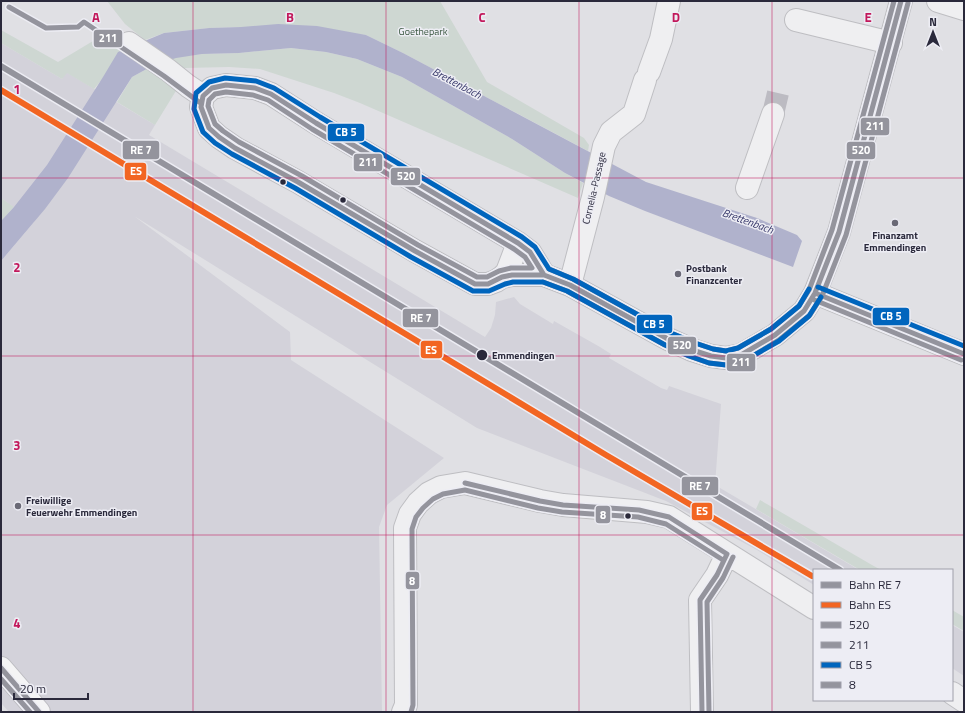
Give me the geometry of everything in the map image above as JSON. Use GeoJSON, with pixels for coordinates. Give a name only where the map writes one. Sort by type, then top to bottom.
{"type":"FeatureCollection","features":[{"type":"Feature","properties":{"kind":"main road"},"geometry":{"type":"LineString","coordinates":[[1,668],[39,712]]}},
{"type":"Feature","properties":{"kind":"street","name":"Cornelia-Passage"},"geometry":{"type":"LineString","coordinates":[[570,285],[593,197],[601,154],[611,132],[634,114],[661,39],[669,1]]}},
{"type":"Feature","properties":{"kind":"street"},"geometry":{"type":"LineString","coordinates":[[502,277],[512,275],[544,275],[570,285],[668,339],[705,354],[726,358],[741,355],[756,348],[775,335],[804,311],[815,293],[839,232],[902,1]]}},
{"type":"Feature","properties":{"kind":"street"},"geometry":{"type":"LineString","coordinates":[[938,1],[964,9]]}},
{"type":"Feature","properties":{"kind":"street"},"geometry":{"type":"LineString","coordinates":[[796,20],[891,43]]}},
{"type":"Feature","properties":{"kind":"street"},"geometry":{"type":"LineString","coordinates":[[129,43],[203,96]]}},
{"type":"Feature","properties":{"kind":"street"},"geometry":{"type":"LineString","coordinates":[[518,242],[506,272],[502,277],[488,284],[475,284],[414,251],[298,182],[235,148],[219,137],[209,128],[201,107],[203,96],[212,88],[226,85],[255,88],[272,94],[316,123],[518,242],[530,252],[544,275]]}},
{"type":"Feature","properties":{"kind":"street"},"geometry":{"type":"LineString","coordinates":[[747,188],[773,114]]}},
{"type":"Feature","properties":{"kind":"street"},"geometry":{"type":"LineString","coordinates":[[815,293],[964,354]]}},
{"type":"Feature","properties":{"kind":"street"},"geometry":{"type":"LineString","coordinates":[[403,712],[406,705],[405,528],[410,514],[418,503],[429,493],[441,487],[465,483],[563,505],[647,512],[669,517],[813,607]]}},
{"type":"Feature","properties":{"kind":"street"},"geometry":{"type":"LineString","coordinates":[[702,712],[700,600],[717,575],[727,554]]}},
{"type":"Feature","properties":{"kind":"street"},"geometry":{"type":"LineString","coordinates":[[953,694],[964,700]]}},
{"type":"Feature","properties":{"kind":"shaded area"},"geometry":{"type":"Polygon","coordinates":[[[1,43],[62,79],[66,72],[155,125],[149,135],[485,337],[491,328],[495,315],[496,302],[514,297],[520,304],[553,324],[554,321],[600,347],[611,354],[609,358],[661,388],[667,390],[669,386],[721,404],[715,485],[857,569],[813,569],[813,584],[757,550],[666,501],[477,428],[134,216],[290,332],[291,360],[444,458],[387,505],[379,527],[382,712],[9,712],[1,703],[1,261],[34,222],[1,198],[1,43]]]}},
{"type":"Feature","properties":{"kind":"shaded area"},"geometry":{"type":"Polygon","coordinates":[[[953,626],[964,632],[964,676],[953,669],[953,626]]]}},
{"type":"Feature","properties":{"kind":"green space","name":"Goethepark"},"geometry":{"type":"Polygon","coordinates":[[[107,1],[440,1],[487,82],[584,138],[589,145],[588,151],[366,35],[241,27],[209,28],[164,33],[145,40],[125,24],[107,1]]]}},
{"type":"Feature","properties":{"kind":"green space"},"geometry":{"type":"Polygon","coordinates":[[[1,30],[58,62],[93,41],[110,39],[128,48],[94,89],[67,73],[62,79],[1,43],[1,30]]]}},
{"type":"Feature","properties":{"kind":"green space"},"geometry":{"type":"Polygon","coordinates":[[[291,48],[326,52],[357,59],[402,77],[512,139],[583,183],[578,198],[360,103],[260,69],[229,67],[185,68],[182,81],[155,125],[117,102],[132,77],[154,65],[176,57],[291,48]]]}},
{"type":"Feature","properties":{"kind":"green space"},"geometry":{"type":"Polygon","coordinates":[[[1,198],[14,207],[1,221],[1,198]]]}},
{"type":"Feature","properties":{"kind":"green space"},"geometry":{"type":"Polygon","coordinates":[[[760,500],[879,569],[858,569],[756,509],[760,500]]]}},
{"type":"Feature","properties":{"kind":"green space"},"geometry":{"type":"Polygon","coordinates":[[[953,611],[964,617],[964,631],[953,625],[953,611]]]}},
{"type":"Feature","properties":{"kind":"water","name":"Brettenbach"},"geometry":{"type":"Polygon","coordinates":[[[278,24],[317,26],[366,35],[403,53],[646,182],[757,218],[797,235],[802,241],[793,267],[609,196],[565,173],[512,139],[402,77],[357,59],[326,52],[291,48],[239,53],[202,54],[176,58],[154,65],[132,77],[68,178],[45,209],[1,261],[1,221],[47,165],[118,52],[164,33],[209,28],[278,24]]]}},
{"type":"Feature","properties":{"kind":"tunnel"},"geometry":{"type":"LineString","coordinates":[[773,114],[778,93]]}},
{"type":"Feature","properties":{"kind":"transit line","name":"211"},"geometry":{"type":"LineString","coordinates":[[549,269],[573,279],[671,333],[713,349],[726,351],[738,348],[771,329],[799,306],[809,290],[832,230],[894,1]]}},
{"type":"Feature","properties":{"kind":"transit line","name":"520"},"geometry":{"type":"LineString","coordinates":[[544,275],[570,285],[668,339],[692,350],[711,356],[726,358],[741,355],[775,335],[804,311],[815,293],[839,232],[901,1]]}},
{"type":"Feature","properties":{"kind":"transit line","name":"211"},"geometry":{"type":"LineString","coordinates":[[543,282],[567,291],[665,345],[709,363],[727,365],[743,362],[779,340],[810,315],[822,296],[846,235],[908,3]]}},
{"type":"Feature","properties":{"kind":"transit line","name":"211"},"geometry":{"type":"LineString","coordinates":[[9,7],[46,28],[78,27],[84,22],[164,76],[199,102]]}},
{"type":"Feature","properties":{"kind":"transit line"},"geometry":{"type":"LineString","coordinates":[[1,66],[838,569]]}},
{"type":"Feature","properties":{"kind":"transit line"},"geometry":{"type":"LineString","coordinates":[[809,289],[799,306],[771,329],[738,348],[726,351],[713,349],[671,333],[573,279],[549,269],[535,247],[522,237],[274,88],[256,81],[225,78],[209,82],[196,93],[194,109],[203,132],[215,143],[232,154],[295,188],[411,257],[473,291],[489,291],[513,282],[543,282],[567,291],[665,345],[689,356],[709,363],[726,365],[744,361],[779,341],[809,316],[821,297]]}},
{"type":"Feature","properties":{"kind":"transit line","name":"520"},"geometry":{"type":"LineString","coordinates":[[226,85],[255,88],[271,94],[316,123],[518,243],[530,252],[544,275],[512,275],[502,277],[488,284],[475,284],[415,251],[298,182],[235,148],[209,128],[201,107],[203,96],[212,88],[226,85]]}},
{"type":"Feature","properties":{"kind":"transit line","name":"211"},"geometry":{"type":"LineString","coordinates":[[226,92],[253,95],[268,100],[312,129],[514,249],[525,257],[532,268],[511,268],[499,271],[487,277],[477,277],[418,245],[302,176],[239,142],[223,131],[215,124],[208,106],[209,100],[215,94],[226,92]]}},
{"type":"Feature","properties":{"kind":"transit line"},"geometry":{"type":"LineString","coordinates":[[818,287],[964,346]]}},
{"type":"Feature","properties":{"kind":"transit line","name":"520"},"geometry":{"type":"LineString","coordinates":[[815,293],[964,354]]}},
{"type":"Feature","properties":{"kind":"transit line","name":"211"},"geometry":{"type":"LineString","coordinates":[[812,299],[961,360]]}},
{"type":"Feature","properties":{"kind":"transit line","name":"520"},"geometry":{"type":"LineString","coordinates":[[465,483],[563,505],[639,510],[669,517],[727,554],[717,575],[700,600],[702,712]]}},
{"type":"Feature","properties":{"kind":"transit line","name":"8"},"geometry":{"type":"LineString","coordinates":[[411,712],[413,705],[412,529],[416,517],[423,508],[433,499],[443,494],[465,490],[538,508],[562,512],[638,517],[666,524],[723,560]]}},
{"type":"Feature","properties":{"kind":"transit line","name":"8"},"geometry":{"type":"LineString","coordinates":[[709,712],[707,602],[723,578],[733,557]]}},
{"type":"Feature","properties":{"kind":"transit line","name":"520"},"geometry":{"type":"LineString","coordinates":[[1,668],[39,712]]}},
{"type":"Feature","properties":{"kind":"transit line","name":"8"},"geometry":{"type":"LineString","coordinates":[[1,679],[30,712]]}},
{"type":"Feature","properties":{"kind":"rail line","name":"ES"},"geometry":{"type":"LineString","coordinates":[[1,90],[606,455],[812,576]]}},
{"type":"Feature","properties":{"kind":"place","name":"Finanzamt Emmendingen"},"geometry":{"type":"Point","coordinates":[895,223]}},
{"type":"Feature","properties":{"kind":"place","name":"Postbank Finanzcenter"},"geometry":{"type":"Point","coordinates":[678,274]}},
{"type":"Feature","properties":{"kind":"place","name":"Emmendingen"},"geometry":{"type":"Point","coordinates":[482,355]}},
{"type":"Feature","properties":{"kind":"place","name":"Freiwillige Feuerwehr Emmendingen"},"geometry":{"type":"Point","coordinates":[18,506]}}]}
